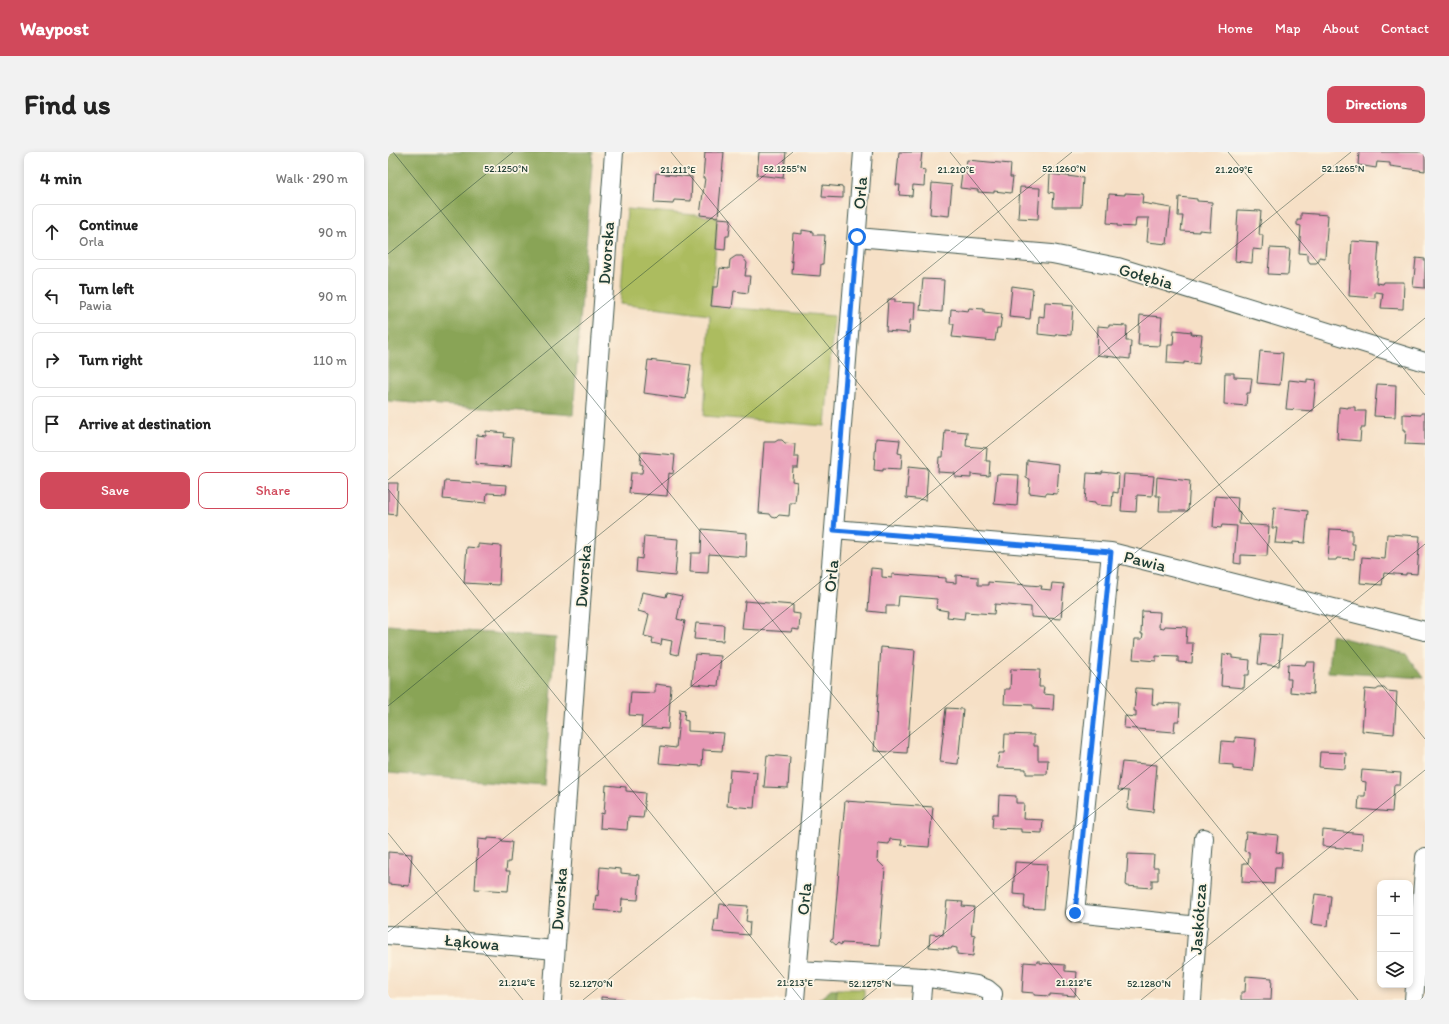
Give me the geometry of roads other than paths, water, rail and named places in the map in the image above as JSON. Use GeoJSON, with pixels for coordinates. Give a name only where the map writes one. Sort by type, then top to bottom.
{"type":"FeatureCollection","features":[{"type":"Feature","properties":{"kind":"street","name":"Dworska"},"geometry":{"type":"LineString","coordinates":[[552,1000],[614,152]]}},
{"type":"Feature","properties":{"kind":"street","name":"Orla"},"geometry":{"type":"LineString","coordinates":[[795,1000],[834,530],[863,152]]}},
{"type":"Feature","properties":{"kind":"street","name":"Gołębia"},"geometry":{"type":"LineString","coordinates":[[857,237],[1052,254],[1118,268],[1425,362]]}},
{"type":"Feature","properties":{"kind":"street","name":"Pawia"},"geometry":{"type":"LineString","coordinates":[[834,530],[1111,552],[1425,632]]}},
{"type":"Feature","properties":{"kind":"street"},"geometry":{"type":"LineString","coordinates":[[1111,552],[1075,913],[1198,926]]}},
{"type":"Feature","properties":{"kind":"street","name":"Jaskółcza"},"geometry":{"type":"LineString","coordinates":[[1192,1000],[1204,838]]}},
{"type":"Feature","properties":{"kind":"street"},"geometry":{"type":"LineString","coordinates":[[1414,1000],[1425,857]]}},
{"type":"Feature","properties":{"kind":"street","name":"Łąkowa"},"geometry":{"type":"LineString","coordinates":[[388,935],[555,950]]}},
{"type":"Feature","properties":{"kind":"street"},"geometry":{"type":"LineString","coordinates":[[798,970],[923,977],[976,985],[987,989],[993,997]]}},
{"type":"Feature","properties":{"kind":"street"},"geometry":{"type":"LineString","coordinates":[[921,1000],[923,977]]}}]}
